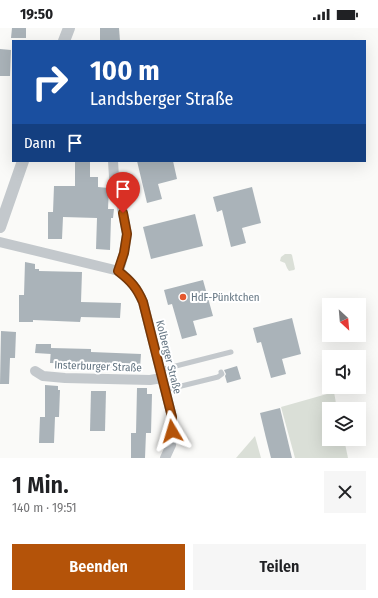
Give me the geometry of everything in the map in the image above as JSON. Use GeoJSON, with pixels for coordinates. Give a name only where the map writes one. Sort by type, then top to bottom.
{"type":"FeatureCollection","features":[{"type":"Feature","properties":{"kind":"street"},"geometry":{"type":"LineString","coordinates":[[64,40],[69,28]]}},
{"type":"Feature","properties":{"kind":"street"},"geometry":{"type":"LineString","coordinates":[[0,227],[23,162]]}},
{"type":"Feature","properties":{"kind":"street"},"geometry":{"type":"LineString","coordinates":[[113,162],[114,177],[127,234],[124,253],[118,271]]}},
{"type":"Feature","properties":{"kind":"street","name":"Kolberger Straße"},"geometry":{"type":"LineString","coordinates":[[0,242],[118,271],[130,281],[138,291],[143,302],[172,417],[171,445],[165,458]]}},
{"type":"Feature","properties":{"kind":"street","name":"Insterburger Straße"},"geometry":{"type":"LineString","coordinates":[[35,371],[43,376],[65,378],[150,380],[161,374]]}},
{"type":"Feature","properties":{"kind":"lane"},"geometry":{"type":"LineString","coordinates":[[161,374],[231,352]]}},
{"type":"Feature","properties":{"kind":"lane"},"geometry":{"type":"LineString","coordinates":[[164,390],[214,378],[222,374],[222,372]]}},
{"type":"Feature","properties":{"kind":"shaded area"},"geometry":{"type":"Polygon","coordinates":[[[285,254],[292,255],[294,270],[289,271],[285,263],[280,261],[281,257],[285,254]]]}},
{"type":"Feature","properties":{"kind":"shaded area"},"geometry":{"type":"Polygon","coordinates":[[[327,394],[334,394],[336,402],[322,402],[322,446],[345,446],[348,458],[295,458],[281,407],[327,394]]]}},
{"type":"Feature","properties":{"kind":"shaded area"},"geometry":{"type":"Polygon","coordinates":[[[255,436],[261,458],[236,458],[255,436]]]}},
{"type":"Feature","properties":{"kind":"building"},"geometry":{"type":"Polygon","coordinates":[[[12,28],[26,28],[26,38],[11,38],[12,28]]]}},
{"type":"Feature","properties":{"kind":"building"},"geometry":{"type":"Polygon","coordinates":[[[100,28],[119,28],[120,40],[100,40],[100,28]]]}},
{"type":"Feature","properties":{"kind":"building"},"geometry":{"type":"Polygon","coordinates":[[[0,49],[11,50],[10,76],[0,76],[0,49]]]}},
{"type":"Feature","properties":{"kind":"building"},"geometry":{"type":"Polygon","coordinates":[[[75,162],[90,162],[90,177],[98,177],[98,187],[109,188],[108,209],[114,209],[113,218],[111,218],[110,250],[96,249],[97,218],[63,217],[62,239],[48,239],[48,212],[53,212],[54,186],[75,186],[75,162]]]}},
{"type":"Feature","properties":{"kind":"building"},"geometry":{"type":"Polygon","coordinates":[[[137,162],[173,162],[177,179],[158,184],[162,199],[147,203],[137,162]]]}},
{"type":"Feature","properties":{"kind":"building"},"geometry":{"type":"Polygon","coordinates":[[[252,187],[261,223],[242,228],[246,243],[231,247],[222,210],[217,212],[213,197],[252,187]]]}},
{"type":"Feature","properties":{"kind":"building"},"geometry":{"type":"Polygon","coordinates":[[[195,214],[203,246],[151,259],[143,227],[195,214]]]}},
{"type":"Feature","properties":{"kind":"building"},"geometry":{"type":"Polygon","coordinates":[[[25,262],[35,264],[35,269],[39,269],[39,271],[82,272],[81,302],[121,303],[120,318],[81,317],[80,322],[33,320],[33,322],[19,322],[19,295],[24,295],[25,262]]]}},
{"type":"Feature","properties":{"kind":"building"},"geometry":{"type":"Polygon","coordinates":[[[203,280],[213,316],[193,321],[197,335],[182,339],[172,304],[168,305],[164,290],[203,280]]]}},
{"type":"Feature","properties":{"kind":"building"},"geometry":{"type":"Polygon","coordinates":[[[292,318],[301,354],[282,359],[286,374],[271,378],[261,342],[257,343],[253,328],[292,318]]]}},
{"type":"Feature","properties":{"kind":"building"},"geometry":{"type":"Polygon","coordinates":[[[1,331],[16,332],[15,358],[10,358],[9,384],[0,384],[1,331]]]}},
{"type":"Feature","properties":{"kind":"building"},"geometry":{"type":"Polygon","coordinates":[[[36,344],[51,344],[51,354],[35,353],[36,344]]]}},
{"type":"Feature","properties":{"kind":"building"},"geometry":{"type":"Polygon","coordinates":[[[51,348],[91,349],[91,352],[141,354],[140,368],[100,367],[101,364],[50,363],[51,348]]]}},
{"type":"Feature","properties":{"kind":"building"},"geometry":{"type":"Polygon","coordinates":[[[237,366],[241,379],[227,383],[224,370],[237,366]]]}},
{"type":"Feature","properties":{"kind":"building"},"geometry":{"type":"Polygon","coordinates":[[[45,385],[58,386],[58,390],[60,390],[59,417],[55,417],[54,443],[39,443],[40,417],[45,417],[45,385]]]}},
{"type":"Feature","properties":{"kind":"building"},"geometry":{"type":"Polygon","coordinates":[[[137,388],[147,388],[147,394],[152,394],[151,433],[146,433],[145,458],[131,458],[131,433],[136,433],[137,388]]]}},
{"type":"Feature","properties":{"kind":"building"},"geometry":{"type":"Polygon","coordinates":[[[91,391],[106,391],[105,431],[90,431],[91,391]]]}},
{"type":"Feature","properties":{"kind":"building"},"geometry":{"type":"Polygon","coordinates":[[[280,408],[292,458],[271,458],[260,413],[280,408]]]}},
{"type":"Feature","properties":{"kind":"place","name":"HdF-Pünktchen"},"geometry":{"type":"Point","coordinates":[183,297]}},
{"type":"Feature","properties":{"kind":"route"},"geometry":{"type":"LineString","coordinates":[[123,213],[127,234],[124,253],[118,271],[130,281],[138,291],[143,302],[172,417],[172,431]]}}]}
